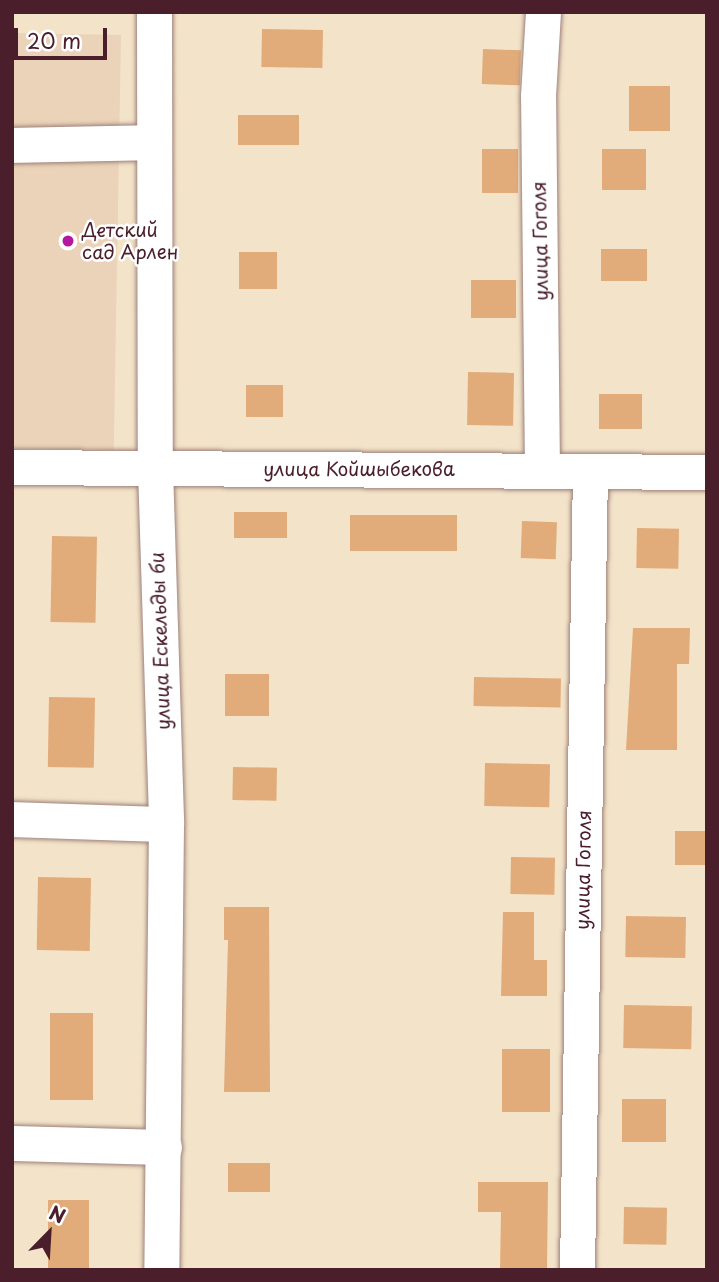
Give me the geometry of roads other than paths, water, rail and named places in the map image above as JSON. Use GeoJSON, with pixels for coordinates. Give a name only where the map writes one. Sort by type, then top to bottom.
{"type":"FeatureCollection","features":[{"type":"Feature","properties":{"kind":"street","name":"улица Ескельды би"},"geometry":{"type":"LineString","coordinates":[[154,12],[155,468],[166,824],[161,1270]]}},
{"type":"Feature","properties":{"kind":"street","name":"улица Гоголя"},"geometry":{"type":"LineString","coordinates":[[542,471],[538,96],[543,12]]}},
{"type":"Feature","properties":{"kind":"street"},"geometry":{"type":"LineString","coordinates":[[12,145],[154,142]]}},
{"type":"Feature","properties":{"kind":"street","name":"улица Койшыбекова"},"geometry":{"type":"LineString","coordinates":[[12,467],[707,472]]}},
{"type":"Feature","properties":{"kind":"street","name":"улица Гоголя"},"geometry":{"type":"LineString","coordinates":[[577,1270],[590,471]]}},
{"type":"Feature","properties":{"kind":"street"},"geometry":{"type":"LineString","coordinates":[[12,819],[166,824]]}},
{"type":"Feature","properties":{"kind":"street"},"geometry":{"type":"LineString","coordinates":[[12,1143],[164,1147]]}},
{"type":"Feature","properties":{"kind":"place","name":"Детский сад Арлен"},"geometry":{"type":"Point","coordinates":[68,241]}}]}
